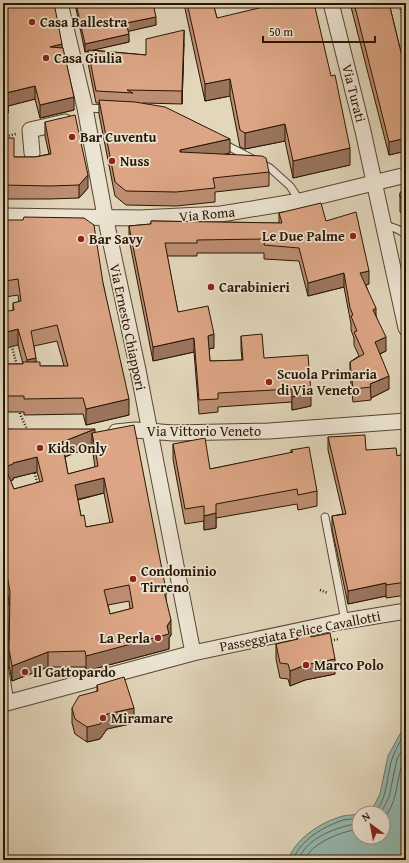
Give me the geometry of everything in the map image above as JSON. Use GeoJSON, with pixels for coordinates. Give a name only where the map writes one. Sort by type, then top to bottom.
{"type":"FeatureCollection","features":[{"type":"Feature","properties":{"kind":"street","name":"Via Ernesto Chiappori"},"geometry":{"type":"LineString","coordinates":[[60,3],[86,112],[105,216],[193,653]]}},
{"type":"Feature","properties":{"kind":"street","name":"Via Turati"},"geometry":{"type":"LineString","coordinates":[[330,3],[351,80],[383,224],[403,304],[406,328]]}},
{"type":"Feature","properties":{"kind":"street"},"geometry":{"type":"LineString","coordinates":[[32,153],[30,130],[86,112]]}},
{"type":"Feature","properties":{"kind":"street","name":"Via Roma"},"geometry":{"type":"LineString","coordinates":[[3,216],[105,216],[140,218],[221,214],[300,201],[406,175]]}},
{"type":"Feature","properties":{"kind":"street","name":"Via Vittorio Veneto"},"geometry":{"type":"LineString","coordinates":[[99,434],[129,430],[173,433],[269,431],[406,421]]}},
{"type":"Feature","properties":{"kind":"street","name":"Passeggiata Felice Cavallotti"},"geometry":{"type":"LineString","coordinates":[[7,703],[193,653],[345,621],[406,611]]}},
{"type":"Feature","properties":{"kind":"lane"},"geometry":{"type":"LineString","coordinates":[[86,112],[120,110]]}},
{"type":"Feature","properties":{"kind":"lane"},"geometry":{"type":"LineString","coordinates":[[217,139],[270,168],[290,186],[300,201]]}},
{"type":"Feature","properties":{"kind":"lane"},"geometry":{"type":"LineString","coordinates":[[383,224],[406,234]]}},
{"type":"Feature","properties":{"kind":"lane"},"geometry":{"type":"LineString","coordinates":[[325,517],[345,621]]}},
{"type":"Feature","properties":{"kind":"lane"},"geometry":{"type":"LineString","coordinates":[[3,593],[5,608],[4,665],[7,703]]}},
{"type":"Feature","properties":{"kind":"path"},"geometry":{"type":"LineString","coordinates":[[399,3],[406,32]]}},
{"type":"Feature","properties":{"kind":"path"},"geometry":{"type":"LineString","coordinates":[[11,342],[18,372]]}},
{"type":"Feature","properties":{"kind":"path"},"geometry":{"type":"LineString","coordinates":[[20,407],[20,414],[29,432]]}},
{"type":"Feature","properties":{"kind":"path"},"geometry":{"type":"LineString","coordinates":[[34,469],[38,490]]}},
{"type":"Feature","properties":{"kind":"path"},"geometry":{"type":"LineString","coordinates":[[326,642],[343,638]]}},
{"type":"Feature","properties":{"kind":"water"},"geometry":{"type":"Polygon","coordinates":[[[406,723],[406,860],[288,860],[297,845],[310,832],[326,822],[343,816],[351,815],[351,845],[391,845],[391,805],[374,805],[380,794],[388,756],[406,723]]]}},
{"type":"Feature","properties":{"kind":"building"},"geometry":{"type":"Polygon","coordinates":[[[3,3],[54,3],[62,44],[50,47],[63,48],[74,97],[40,105],[35,86],[6,93],[8,100],[3,102],[3,3]]]}},
{"type":"Feature","properties":{"kind":"building"},"geometry":{"type":"Polygon","coordinates":[[[76,3],[153,3],[156,17],[126,23],[129,34],[85,44],[76,3]]]}},
{"type":"Feature","properties":{"kind":"building"},"geometry":{"type":"Polygon","coordinates":[[[187,3],[213,3],[217,18],[280,3],[314,3],[331,76],[335,75],[350,148],[293,161],[285,124],[245,133],[240,130],[230,79],[205,84],[187,3]]]}},
{"type":"Feature","properties":{"kind":"building"},"geometry":{"type":"Polygon","coordinates":[[[354,3],[389,3],[406,73],[406,138],[389,142],[354,3]]]}},
{"type":"Feature","properties":{"kind":"building"},"geometry":{"type":"Polygon","coordinates":[[[184,30],[182,91],[127,90],[133,93],[96,91],[88,50],[146,55],[146,39],[184,30]]]}},
{"type":"Feature","properties":{"kind":"building"},"geometry":{"type":"Polygon","coordinates":[[[99,100],[135,102],[165,107],[230,139],[180,150],[180,152],[262,156],[266,158],[269,172],[213,178],[215,188],[176,192],[126,191],[115,182],[99,100]]]}},
{"type":"Feature","properties":{"kind":"building"},"geometry":{"type":"Polygon","coordinates":[[[75,115],[88,175],[79,185],[3,185],[3,138],[14,138],[14,157],[35,157],[51,154],[45,122],[75,115]]]}},
{"type":"Feature","properties":{"kind":"building"},"geometry":{"type":"Polygon","coordinates":[[[406,186],[406,202],[400,197],[400,193],[406,186]]]}},
{"type":"Feature","properties":{"kind":"building"},"geometry":{"type":"Polygon","coordinates":[[[321,203],[326,221],[356,212],[369,271],[360,273],[376,308],[373,310],[386,337],[375,342],[389,376],[370,384],[371,387],[353,389],[350,362],[364,354],[354,332],[357,331],[351,316],[353,315],[350,308],[344,273],[308,283],[299,248],[264,245],[265,239],[197,240],[197,243],[165,243],[178,312],[208,306],[214,334],[208,336],[210,361],[243,360],[241,336],[262,334],[264,358],[308,355],[311,393],[292,397],[292,389],[218,393],[218,399],[199,400],[194,338],[153,347],[129,226],[151,224],[151,221],[282,223],[279,213],[321,203]]]}},
{"type":"Feature","properties":{"kind":"building"},"geometry":{"type":"Polygon","coordinates":[[[24,217],[84,218],[94,225],[103,283],[129,399],[86,409],[83,398],[24,399],[24,396],[3,396],[3,364],[40,362],[40,366],[68,366],[57,325],[31,331],[36,358],[27,360],[18,329],[3,333],[3,312],[14,310],[13,303],[21,301],[18,279],[5,281],[3,270],[3,220],[23,220],[24,217]]]}},
{"type":"Feature","properties":{"kind":"building"},"geometry":{"type":"Polygon","coordinates":[[[134,425],[166,590],[164,591],[171,620],[167,626],[169,634],[86,656],[85,651],[48,652],[12,666],[9,649],[10,592],[7,575],[3,573],[3,546],[5,546],[3,541],[3,429],[95,429],[62,442],[68,474],[98,466],[92,433],[134,425]],[[37,457],[13,463],[5,467],[14,489],[43,481],[37,457]],[[104,478],[75,485],[81,516],[84,515],[86,527],[113,522],[104,478]],[[129,585],[104,590],[110,614],[133,608],[129,585]]]}},
{"type":"Feature","properties":{"kind":"building"},"geometry":{"type":"Polygon","coordinates":[[[365,435],[366,450],[396,448],[397,456],[406,453],[406,582],[386,585],[386,583],[348,591],[332,516],[346,514],[328,437],[365,435]]]}},
{"type":"Feature","properties":{"kind":"building"},"geometry":{"type":"Polygon","coordinates":[[[205,438],[210,469],[293,452],[291,450],[309,447],[317,491],[298,495],[297,489],[216,504],[216,513],[204,516],[204,506],[185,509],[173,444],[205,438]]]}},
{"type":"Feature","properties":{"kind":"building"},"geometry":{"type":"Polygon","coordinates":[[[310,633],[311,637],[330,633],[335,659],[305,665],[290,671],[288,664],[280,663],[276,644],[298,639],[297,635],[310,633]]]}},
{"type":"Feature","properties":{"kind":"building"},"geometry":{"type":"Polygon","coordinates":[[[124,677],[134,708],[107,714],[100,724],[87,727],[75,719],[72,708],[79,696],[98,691],[97,685],[124,677]]]}},
{"type":"Feature","properties":{"kind":"place","name":"Casa Ballestra"},"geometry":{"type":"Point","coordinates":[32,22]}},
{"type":"Feature","properties":{"kind":"place","name":"Casa Giulia"},"geometry":{"type":"Point","coordinates":[46,58]}},
{"type":"Feature","properties":{"kind":"place","name":"Bar Cuventu"},"geometry":{"type":"Point","coordinates":[72,137]}},
{"type":"Feature","properties":{"kind":"place","name":"Nuss"},"geometry":{"type":"Point","coordinates":[112,161]}},
{"type":"Feature","properties":{"kind":"place","name":"Le Due Palme"},"geometry":{"type":"Point","coordinates":[353,236]}},
{"type":"Feature","properties":{"kind":"place","name":"Bar Savy"},"geometry":{"type":"Point","coordinates":[81,239]}},
{"type":"Feature","properties":{"kind":"place","name":"Carabinieri"},"geometry":{"type":"Point","coordinates":[211,287]}},
{"type":"Feature","properties":{"kind":"place","name":"Scuola Primaria di Via Veneto"},"geometry":{"type":"Point","coordinates":[269,382]}},
{"type":"Feature","properties":{"kind":"place","name":"Kids Only"},"geometry":{"type":"Point","coordinates":[40,448]}},
{"type":"Feature","properties":{"kind":"place","name":"Condominio Tirreno"},"geometry":{"type":"Point","coordinates":[133,579]}},
{"type":"Feature","properties":{"kind":"place","name":"La Perla"},"geometry":{"type":"Point","coordinates":[158,638]}},
{"type":"Feature","properties":{"kind":"place","name":"Marco Polo"},"geometry":{"type":"Point","coordinates":[306,665]}},
{"type":"Feature","properties":{"kind":"place","name":"Il Gattopardo"},"geometry":{"type":"Point","coordinates":[25,672]}},
{"type":"Feature","properties":{"kind":"place","name":"Miramare"},"geometry":{"type":"Point","coordinates":[103,718]}}]}
